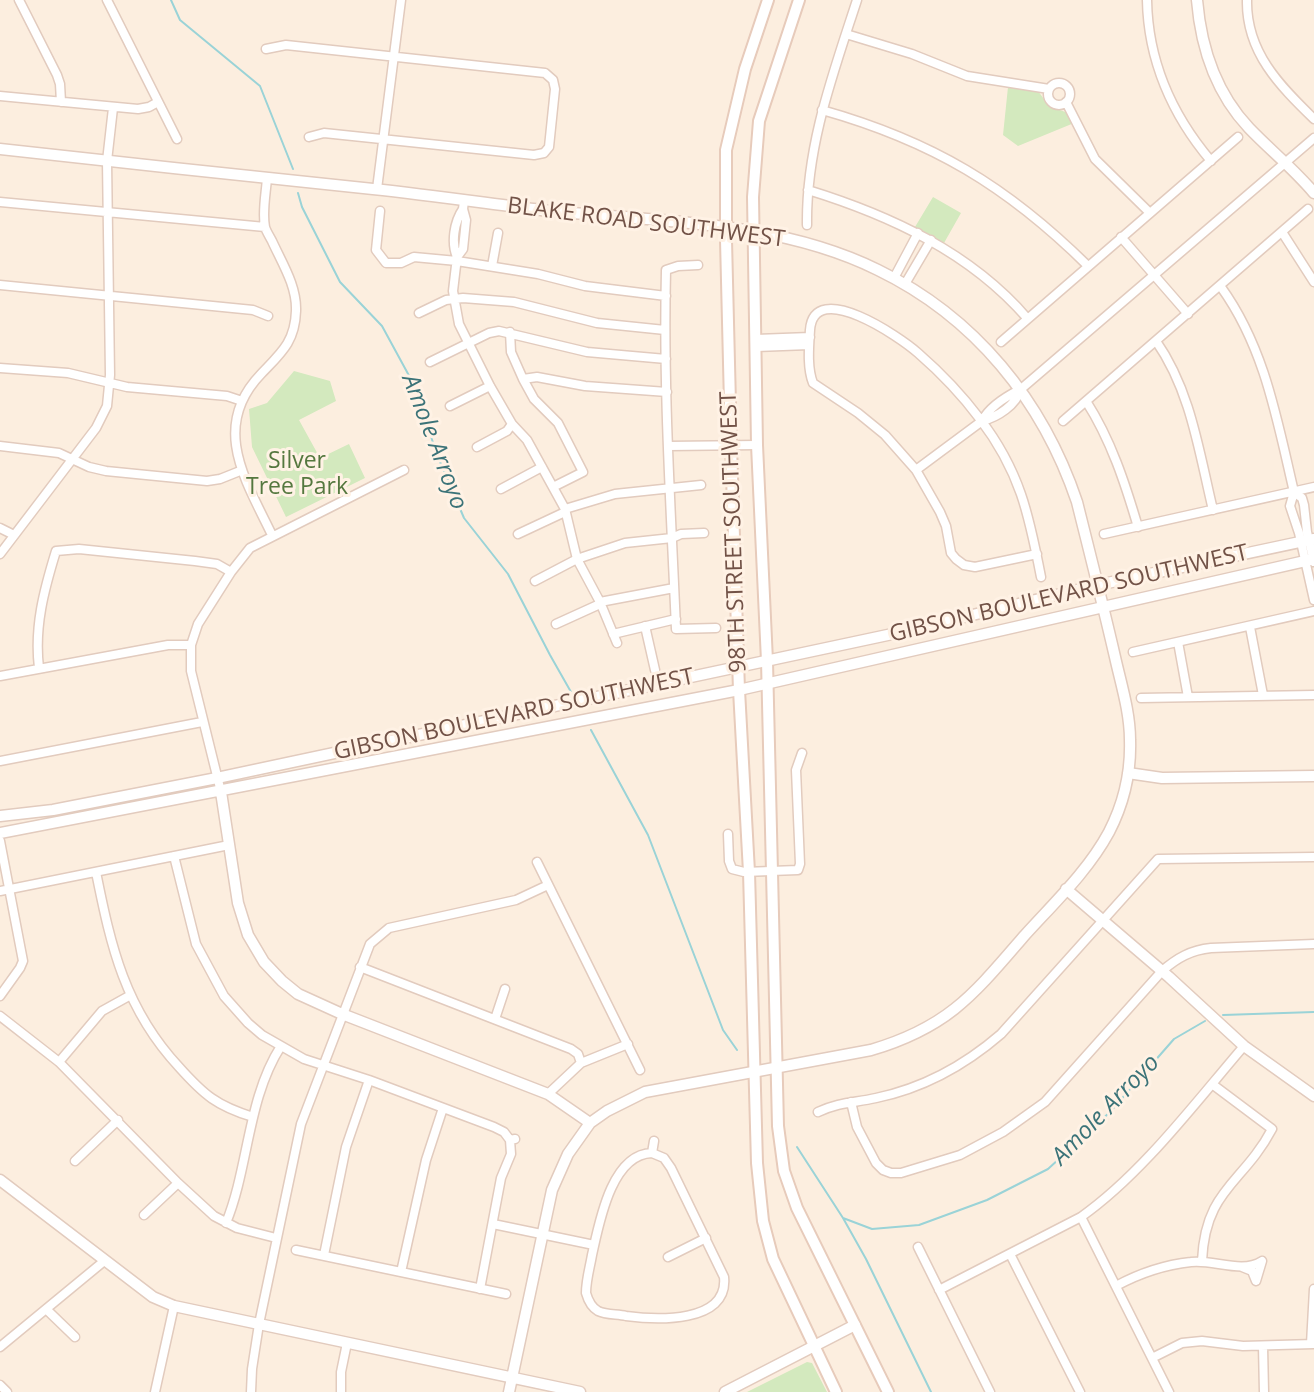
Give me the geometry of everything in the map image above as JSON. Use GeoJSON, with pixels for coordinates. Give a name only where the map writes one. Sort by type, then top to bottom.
{"type":"FeatureCollection","features":[{"type":"Feature","properties":{"kind":"main road","name":"98TH STREET SOUTHWEST"},"geometry":{"type":"LineString","coordinates":[[768,0],[745,69],[726,150],[731,444],[738,667],[749,872],[757,1164],[763,1221],[773,1259],[836,1392]]}},
{"type":"Feature","properties":{"kind":"main road","name":"98TH STREET SOUTHWEST"},"geometry":{"type":"LineString","coordinates":[[799,0],[759,121],[754,169],[757,445],[767,661],[778,1126],[787,1180],[804,1224],[888,1392]]}},
{"type":"Feature","properties":{"kind":"street"},"geometry":{"type":"LineString","coordinates":[[19,0],[57,75],[61,102]]}},
{"type":"Feature","properties":{"kind":"street"},"geometry":{"type":"LineString","coordinates":[[107,0],[177,139]]}},
{"type":"Feature","properties":{"kind":"street"},"geometry":{"type":"LineString","coordinates":[[377,189],[401,0]]}},
{"type":"Feature","properties":{"kind":"street"},"geometry":{"type":"LineString","coordinates":[[807,225],[813,151],[822,110],[857,0]]}},
{"type":"Feature","properties":{"kind":"street"},"geometry":{"type":"LineString","coordinates":[[1147,0],[1149,31],[1161,78],[1184,124],[1211,161]]}},
{"type":"Feature","properties":{"kind":"street"},"geometry":{"type":"LineString","coordinates":[[1197,0],[1206,55],[1222,91],[1250,129],[1314,193]]}},
{"type":"Feature","properties":{"kind":"street"},"geometry":{"type":"LineString","coordinates":[[1247,0],[1252,35],[1268,71],[1287,94],[1314,119]]}},
{"type":"Feature","properties":{"kind":"street"},"geometry":{"type":"LineString","coordinates":[[846,34],[912,54],[967,76],[1049,89]]}},
{"type":"Feature","properties":{"kind":"street"},"geometry":{"type":"LineString","coordinates":[[266,49],[286,45],[545,73],[553,80],[555,89],[549,147],[544,153],[534,155],[324,133],[309,136]]}},
{"type":"Feature","properties":{"kind":"street"},"geometry":{"type":"LineString","coordinates":[[1054,84],[1064,84],[1070,93],[1066,102],[1059,105],[1048,98],[1049,89],[1054,84]]}},
{"type":"Feature","properties":{"kind":"street"},"geometry":{"type":"LineString","coordinates":[[0,96],[138,109],[158,102]]}},
{"type":"Feature","properties":{"kind":"street"},"geometry":{"type":"LineString","coordinates":[[1066,102],[1096,159],[1150,213]]}},
{"type":"Feature","properties":{"kind":"street"},"geometry":{"type":"LineString","coordinates":[[0,554],[73,460],[96,428],[107,406],[110,383],[107,161],[113,108]]}},
{"type":"Feature","properties":{"kind":"street"},"geometry":{"type":"LineString","coordinates":[[822,110],[892,133],[975,173],[1040,220],[1088,266]]}},
{"type":"Feature","properties":{"kind":"street"},"geometry":{"type":"LineString","coordinates":[[1001,342],[1238,137]]}},
{"type":"Feature","properties":{"kind":"street"},"geometry":{"type":"LineString","coordinates":[[916,470],[982,421],[985,414],[1004,405],[1314,138]]}},
{"type":"Feature","properties":{"kind":"street","name":"BLAKE ROAD SOUTHWEST"},"geometry":{"type":"LineString","coordinates":[[0,149],[377,189],[463,205],[753,231],[827,250],[864,263],[905,284],[976,337],[1021,389],[1049,433],[1077,502],[1129,722],[1128,773],[1123,796],[1110,829],[1095,855],[981,985],[960,1006],[916,1034],[871,1049],[645,1092],[617,1105],[590,1123]]}},
{"type":"Feature","properties":{"kind":"street"},"geometry":{"type":"LineString","coordinates":[[267,178],[265,227],[293,286],[296,314],[292,334],[284,351],[251,385],[242,401],[234,435],[240,471],[272,535]]}},
{"type":"Feature","properties":{"kind":"street"},"geometry":{"type":"LineString","coordinates":[[808,190],[854,204],[931,240],[992,284],[1027,318]]}},
{"type":"Feature","properties":{"kind":"street"},"geometry":{"type":"LineString","coordinates":[[0,202],[265,227]]}},
{"type":"Feature","properties":{"kind":"street"},"geometry":{"type":"LineString","coordinates":[[463,205],[466,220],[460,236],[463,249],[457,259],[454,299],[459,324],[490,386],[512,424],[527,440],[565,510],[577,559],[617,643]]}},
{"type":"Feature","properties":{"kind":"street"},"geometry":{"type":"LineString","coordinates":[[1063,421],[1308,209]]}},
{"type":"Feature","properties":{"kind":"street"},"geometry":{"type":"LineString","coordinates":[[380,211],[376,250],[387,263],[401,263],[414,257],[457,259],[585,286],[666,296]]}},
{"type":"Feature","properties":{"kind":"street"},"geometry":{"type":"LineString","coordinates":[[1282,232],[1314,282]]}},
{"type":"Feature","properties":{"kind":"street"},"geometry":{"type":"LineString","coordinates":[[492,266],[498,233]]}},
{"type":"Feature","properties":{"kind":"street"},"geometry":{"type":"LineString","coordinates":[[894,278],[918,233]]}},
{"type":"Feature","properties":{"kind":"street"},"geometry":{"type":"LineString","coordinates":[[1121,237],[1188,314]]}},
{"type":"Feature","properties":{"kind":"street"},"geometry":{"type":"LineString","coordinates":[[905,284],[931,240]]}},
{"type":"Feature","properties":{"kind":"street"},"geometry":{"type":"LineString","coordinates":[[906,254],[919,261]]}},
{"type":"Feature","properties":{"kind":"street"},"geometry":{"type":"LineString","coordinates":[[698,265],[666,270],[665,330],[671,538],[676,629],[716,628]]}},
{"type":"Feature","properties":{"kind":"street"},"geometry":{"type":"LineString","coordinates":[[0,285],[253,310],[268,316]]}},
{"type":"Feature","properties":{"kind":"street"},"geometry":{"type":"LineString","coordinates":[[1220,287],[1248,331],[1259,355],[1294,492],[1291,500],[1293,514],[1308,541]]}},
{"type":"Feature","properties":{"kind":"street"},"geometry":{"type":"LineString","coordinates":[[419,313],[454,299],[514,302],[597,323],[665,330]]}},
{"type":"Feature","properties":{"kind":"street"},"geometry":{"type":"LineString","coordinates":[[1037,554],[969,566],[951,553],[946,526],[916,470],[885,435],[813,383],[809,341],[811,321],[818,312],[843,310],[863,318],[916,351],[951,385],[982,421],[1013,471],[1028,514],[1037,554],[1041,577]]}},
{"type":"Feature","properties":{"kind":"street"},"geometry":{"type":"LineString","coordinates":[[430,362],[489,333],[510,332],[587,352],[666,359]]}},
{"type":"Feature","properties":{"kind":"street"},"geometry":{"type":"LineString","coordinates":[[510,332],[511,352],[523,379],[534,399],[558,422],[583,472],[553,487]]}},
{"type":"Feature","properties":{"kind":"street"},"geometry":{"type":"LineString","coordinates":[[756,343],[809,341]]}},
{"type":"Feature","properties":{"kind":"street"},"geometry":{"type":"LineString","coordinates":[[1156,341],[1172,365],[1184,394],[1213,510]]}},
{"type":"Feature","properties":{"kind":"street"},"geometry":{"type":"LineString","coordinates":[[0,368],[68,373],[127,387],[227,396],[242,401]]}},
{"type":"Feature","properties":{"kind":"street"},"geometry":{"type":"LineString","coordinates":[[523,379],[537,377],[585,386],[667,392]]}},
{"type":"Feature","properties":{"kind":"street"},"geometry":{"type":"LineString","coordinates":[[450,406],[490,386]]}},
{"type":"Feature","properties":{"kind":"street"},"geometry":{"type":"LineString","coordinates":[[1086,401],[1103,428],[1119,465],[1138,527]]}},
{"type":"Feature","properties":{"kind":"street"},"geometry":{"type":"LineString","coordinates":[[477,447],[507,431],[512,424]]}},
{"type":"Feature","properties":{"kind":"street"},"geometry":{"type":"LineString","coordinates":[[668,446],[757,445]]}},
{"type":"Feature","properties":{"kind":"street"},"geometry":{"type":"LineString","coordinates":[[0,446],[60,453],[106,471],[207,481],[240,471]]}},
{"type":"Feature","properties":{"kind":"street"},"geometry":{"type":"LineString","coordinates":[[501,489],[542,467]]}},
{"type":"Feature","properties":{"kind":"street"},"geometry":{"type":"LineString","coordinates":[[404,470],[250,548],[231,572],[198,624],[191,645],[191,671],[221,792],[238,903],[248,935],[264,962],[298,994],[342,1014],[548,1094],[590,1123],[559,1169],[541,1234],[509,1392]]}},
{"type":"Feature","properties":{"kind":"street"},"geometry":{"type":"LineString","coordinates":[[518,534],[565,510],[615,494],[701,485]]}},
{"type":"Feature","properties":{"kind":"street"},"geometry":{"type":"LineString","coordinates":[[1104,534],[1314,487]]}},
{"type":"Feature","properties":{"kind":"street"},"geometry":{"type":"LineString","coordinates":[[1294,492],[1301,498],[1305,511],[1314,600]]}},
{"type":"Feature","properties":{"kind":"street"},"geometry":{"type":"LineString","coordinates":[[1293,514],[1305,511]]}},
{"type":"Feature","properties":{"kind":"street"},"geometry":{"type":"LineString","coordinates":[[0,528],[14,535]]}},
{"type":"Feature","properties":{"kind":"street"},"geometry":{"type":"LineString","coordinates":[[535,581],[577,559],[625,543],[704,533]]}},
{"type":"Feature","properties":{"kind":"street","name":"GIBSON BOULEVARD SOUTHWEST"},"geometry":{"type":"LineString","coordinates":[[0,833],[739,690],[1308,541]]}},
{"type":"Feature","properties":{"kind":"street"},"geometry":{"type":"LineString","coordinates":[[39,668],[36,635],[56,551],[79,549],[195,561],[218,564],[231,572]]}},
{"type":"Feature","properties":{"kind":"street","name":"GIBSON BOULEVARD SOUTHWEST"},"geometry":{"type":"LineString","coordinates":[[0,816],[53,810],[217,778],[767,661],[1101,596],[1312,560]]}},
{"type":"Feature","properties":{"kind":"street"},"geometry":{"type":"LineString","coordinates":[[556,624],[600,603],[674,588]]}},
{"type":"Feature","properties":{"kind":"street"},"geometry":{"type":"LineString","coordinates":[[1133,652],[1314,611]]}},
{"type":"Feature","properties":{"kind":"street"},"geometry":{"type":"LineString","coordinates":[[613,634],[676,619]]}},
{"type":"Feature","properties":{"kind":"street"},"geometry":{"type":"LineString","coordinates":[[645,626],[655,670]]}},
{"type":"Feature","properties":{"kind":"street"},"geometry":{"type":"LineString","coordinates":[[1250,627],[1263,695]]}},
{"type":"Feature","properties":{"kind":"street"},"geometry":{"type":"LineString","coordinates":[[1178,642],[1188,696]]}},
{"type":"Feature","properties":{"kind":"street"},"geometry":{"type":"LineString","coordinates":[[0,676],[168,645],[191,645]]}},
{"type":"Feature","properties":{"kind":"street"},"geometry":{"type":"LineString","coordinates":[[1141,698],[1314,695]]}},
{"type":"Feature","properties":{"kind":"street"},"geometry":{"type":"LineString","coordinates":[[0,761],[202,722]]}},
{"type":"Feature","properties":{"kind":"street"},"geometry":{"type":"LineString","coordinates":[[728,835],[730,865],[736,870],[796,871],[800,864],[796,769],[802,753]]}},
{"type":"Feature","properties":{"kind":"street"},"geometry":{"type":"LineString","coordinates":[[1128,773],[1162,778],[1314,776]]}},
{"type":"Feature","properties":{"kind":"street"},"geometry":{"type":"LineString","coordinates":[[0,841],[23,961],[0,996]]}},
{"type":"Feature","properties":{"kind":"street"},"geometry":{"type":"LineString","coordinates":[[0,891],[229,845]]}},
{"type":"Feature","properties":{"kind":"street"},"geometry":{"type":"LineString","coordinates":[[174,856],[190,928],[213,980],[248,1023],[304,1059],[369,1080],[494,1127],[513,1139],[511,1154],[501,1178],[480,1289]]}},
{"type":"Feature","properties":{"kind":"street"},"geometry":{"type":"LineString","coordinates":[[818,1112],[838,1103],[876,1098],[933,1080],[958,1068],[981,1051],[1001,1034],[1158,859],[1314,857]]}},
{"type":"Feature","properties":{"kind":"street"},"geometry":{"type":"LineString","coordinates":[[537,862],[640,1070]]}},
{"type":"Feature","properties":{"kind":"street"},"geometry":{"type":"LineString","coordinates":[[96,872],[111,947],[130,996],[164,1051],[206,1095],[226,1108],[253,1117]]}},
{"type":"Feature","properties":{"kind":"street"},"geometry":{"type":"LineString","coordinates":[[251,1392],[251,1369],[259,1324],[301,1124],[370,944],[389,928],[516,900],[548,885]]}},
{"type":"Feature","properties":{"kind":"street"},"geometry":{"type":"LineString","coordinates":[[1066,889],[1244,1046],[1314,1096]]}},
{"type":"Feature","properties":{"kind":"street"},"geometry":{"type":"LineString","coordinates":[[851,1102],[853,1117],[876,1164],[891,1173],[918,1169],[960,1155],[1025,1118],[1060,1086],[1162,971],[1181,956],[1199,949],[1314,944]]}},
{"type":"Feature","properties":{"kind":"street"},"geometry":{"type":"LineString","coordinates":[[360,967],[571,1049],[578,1054],[581,1063]]}},
{"type":"Feature","properties":{"kind":"street"},"geometry":{"type":"LineString","coordinates":[[495,1019],[505,989]]}},
{"type":"Feature","properties":{"kind":"street"},"geometry":{"type":"LineString","coordinates":[[59,1062],[102,1010],[130,996]]}},
{"type":"Feature","properties":{"kind":"street"},"geometry":{"type":"LineString","coordinates":[[0,1016],[59,1062],[214,1216],[226,1223],[276,1238]]}},
{"type":"Feature","properties":{"kind":"street"},"geometry":{"type":"LineString","coordinates":[[548,1094],[581,1063],[628,1044]]}},
{"type":"Feature","properties":{"kind":"street"},"geometry":{"type":"LineString","coordinates":[[226,1223],[253,1117],[270,1065],[281,1046]]}},
{"type":"Feature","properties":{"kind":"street"},"geometry":{"type":"LineString","coordinates":[[939,1290],[1081,1217],[1104,1199],[1131,1174],[1244,1046]]}},
{"type":"Feature","properties":{"kind":"street"},"geometry":{"type":"LineString","coordinates":[[324,1255],[346,1147],[369,1080]]}},
{"type":"Feature","properties":{"kind":"street"},"geometry":{"type":"LineString","coordinates":[[1202,1261],[1205,1231],[1216,1203],[1265,1142],[1272,1129],[1212,1084]]}},
{"type":"Feature","properties":{"kind":"street"},"geometry":{"type":"LineString","coordinates":[[401,1272],[426,1160],[443,1108]]}},
{"type":"Feature","properties":{"kind":"street"},"geometry":{"type":"LineString","coordinates":[[75,1161],[118,1120]]}},
{"type":"Feature","properties":{"kind":"street"},"geometry":{"type":"LineString","coordinates":[[652,1153],[654,1141]]}},
{"type":"Feature","properties":{"kind":"street"},"geometry":{"type":"LineString","coordinates":[[652,1153],[664,1158],[669,1164],[706,1238],[724,1277],[724,1291],[720,1299],[706,1308],[683,1317],[668,1319],[602,1312],[590,1303],[586,1288],[603,1205],[613,1185],[634,1159],[642,1154],[652,1153]]}},
{"type":"Feature","properties":{"kind":"street"},"geometry":{"type":"LineString","coordinates":[[0,1180],[103,1262],[153,1297],[174,1306],[580,1392]]}},
{"type":"Feature","properties":{"kind":"street"},"geometry":{"type":"LineString","coordinates":[[144,1215],[178,1183]]}},
{"type":"Feature","properties":{"kind":"street"},"geometry":{"type":"LineString","coordinates":[[1081,1217],[1169,1392]]}},
{"type":"Feature","properties":{"kind":"street"},"geometry":{"type":"LineString","coordinates":[[493,1224],[594,1245]]}},
{"type":"Feature","properties":{"kind":"street"},"geometry":{"type":"LineString","coordinates":[[668,1257],[706,1238]]}},
{"type":"Feature","properties":{"kind":"street"},"geometry":{"type":"LineString","coordinates":[[918,1247],[990,1392]]}},
{"type":"Feature","properties":{"kind":"street"},"geometry":{"type":"LineString","coordinates":[[296,1250],[506,1294]]}},
{"type":"Feature","properties":{"kind":"street"},"geometry":{"type":"LineString","coordinates":[[1010,1254],[1080,1392]]}},
{"type":"Feature","properties":{"kind":"street"},"geometry":{"type":"LineString","coordinates":[[1116,1286],[1154,1268],[1202,1261],[1242,1267]]}},
{"type":"Feature","properties":{"kind":"street"},"geometry":{"type":"LineString","coordinates":[[0,1347],[103,1262]]}},
{"type":"Feature","properties":{"kind":"street"},"geometry":{"type":"LineString","coordinates":[[1152,1358],[1182,1343],[1202,1341],[1264,1346],[1313,1344],[1314,1289]]}},
{"type":"Feature","properties":{"kind":"street"},"geometry":{"type":"LineString","coordinates":[[724,1291],[734,1293]]}},
{"type":"Feature","properties":{"kind":"street"},"geometry":{"type":"LineString","coordinates":[[581,1309],[590,1303]]}},
{"type":"Feature","properties":{"kind":"street"},"geometry":{"type":"LineString","coordinates":[[155,1392],[174,1306]]}},
{"type":"Feature","properties":{"kind":"street"},"geometry":{"type":"LineString","coordinates":[[46,1308],[75,1338]]}},
{"type":"Feature","properties":{"kind":"street"},"geometry":{"type":"LineString","coordinates":[[725,1392],[855,1325]]}},
{"type":"Feature","properties":{"kind":"street"},"geometry":{"type":"LineString","coordinates":[[341,1392],[341,1372],[347,1343]]}},
{"type":"Feature","properties":{"kind":"street"},"geometry":{"type":"LineString","coordinates":[[1264,1346],[1264,1392]]}},
{"type":"Feature","properties":{"kind":"street"},"geometry":{"type":"LineString","coordinates":[[0,1385],[7,1392]]}},
{"type":"Feature","properties":{"kind":"green space"},"geometry":{"type":"Polygon","coordinates":[[[1008,87],[1038,91],[1049,106],[1068,113],[1074,123],[1018,146],[1003,135],[1008,87]]]}},
{"type":"Feature","properties":{"kind":"green space"},"geometry":{"type":"Polygon","coordinates":[[[933,197],[961,213],[944,243],[915,227],[933,197]]]}},
{"type":"Feature","properties":{"kind":"green space","name":"Silver Tree Park"},"geometry":{"type":"Polygon","coordinates":[[[294,371],[330,381],[336,401],[299,420],[320,458],[349,444],[365,478],[286,517],[252,447],[249,409],[267,403],[294,371]]]}},
{"type":"Feature","properties":{"kind":"green space"},"geometry":{"type":"Polygon","coordinates":[[[807,1362],[812,1363],[827,1392],[747,1392],[807,1362]]]}},
{"type":"Feature","properties":{"kind":"waterway","name":"Amole Arroyo"},"geometry":{"type":"LineString","coordinates":[[171,0],[180,20],[260,86],[293,169]]}},
{"type":"Feature","properties":{"kind":"waterway","name":"Amole Arroyo"},"geometry":{"type":"LineString","coordinates":[[298,193],[302,207],[340,282],[382,326],[419,394],[435,450],[464,518],[508,574],[571,692]]}},
{"type":"Feature","properties":{"kind":"waterway","name":"Amole Arroyo"},"geometry":{"type":"LineString","coordinates":[[591,730],[648,835],[723,1030],[737,1050]]}},
{"type":"Feature","properties":{"kind":"waterway","name":"Amole Arroyo"},"geometry":{"type":"LineString","coordinates":[[1223,1015],[1314,1012]]}},
{"type":"Feature","properties":{"kind":"waterway","name":"Amole Arroyo"},"geometry":{"type":"LineString","coordinates":[[797,1147],[843,1218],[872,1229],[919,1225],[987,1200],[1048,1169],[1110,1112],[1174,1039],[1205,1021]]}},
{"type":"Feature","properties":{"kind":"waterway"},"geometry":{"type":"LineString","coordinates":[[843,1218],[931,1392]]}}]}
